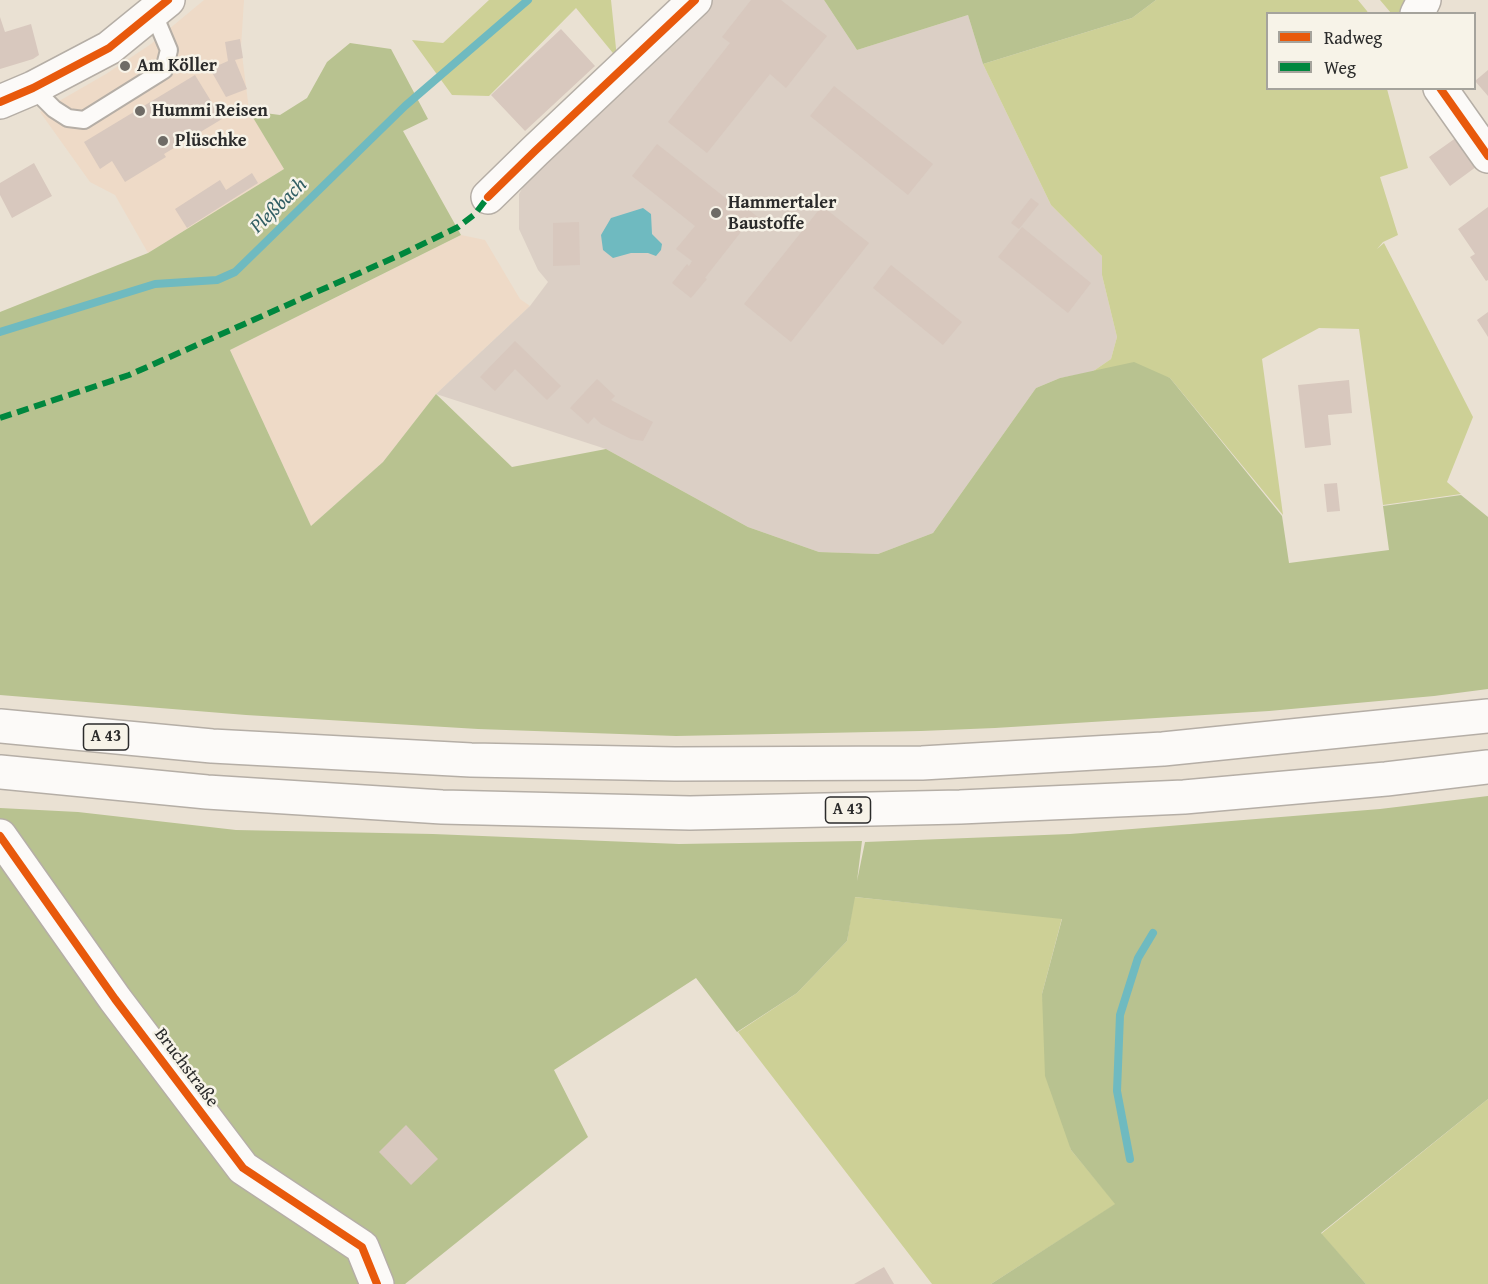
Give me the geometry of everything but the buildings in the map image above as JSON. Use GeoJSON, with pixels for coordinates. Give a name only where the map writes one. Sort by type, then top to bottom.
{"type":"FeatureCollection","features":[{"type":"Feature","properties":{"kind":"main road"},"geometry":{"type":"LineString","coordinates":[[488,197],[695,0]]}},
{"type":"Feature","properties":{"kind":"main road"},"geometry":{"type":"LineString","coordinates":[[0,102],[33,88],[109,48],[160,6]]}},
{"type":"Feature","properties":{"kind":"main road"},"geometry":{"type":"LineString","coordinates":[[1441,90],[1488,156]]}},
{"type":"Feature","properties":{"kind":"main road","name":"A 43"},"geometry":{"type":"LineString","coordinates":[[0,726],[212,746],[482,760],[675,765],[921,763],[1163,749],[1488,716]]}},
{"type":"Feature","properties":{"kind":"main road","name":"A 43"},"geometry":{"type":"LineString","coordinates":[[0,772],[207,792],[442,807],[690,813],[960,807],[1184,796],[1386,779],[1488,767]]}},
{"type":"Feature","properties":{"kind":"main road","name":"Bruchstraße"},"geometry":{"type":"LineString","coordinates":[[0,836],[115,999],[243,1168],[362,1247],[377,1284]]}},
{"type":"Feature","properties":{"kind":"lane"},"geometry":{"type":"LineString","coordinates":[[33,88],[54,109],[68,118],[84,120],[164,70],[170,50],[160,6]]}},
{"type":"Feature","properties":{"kind":"shaded area","name":"Plüschke"},"geometry":{"type":"Polygon","coordinates":[[[204,0],[244,0],[241,47],[249,110],[284,169],[148,253],[115,195],[90,182],[40,112],[106,74],[151,44],[204,0]]]}},
{"type":"Feature","properties":{"kind":"shaded area"},"geometry":{"type":"Polygon","coordinates":[[[712,0],[824,0],[857,50],[968,15],[983,64],[1051,205],[1102,256],[1102,275],[1117,337],[1111,359],[1092,372],[1060,378],[1036,388],[933,533],[878,554],[819,552],[748,527],[606,449],[436,394],[530,306],[548,282],[538,270],[519,229],[519,194],[535,167],[712,0]]]}},
{"type":"Feature","properties":{"kind":"shaded area"},"geometry":{"type":"Polygon","coordinates":[[[461,235],[485,240],[520,299],[530,306],[436,394],[383,462],[311,526],[230,350],[461,235]]]}},
{"type":"Feature","properties":{"kind":"green space"},"geometry":{"type":"Polygon","coordinates":[[[489,0],[611,0],[617,58],[576,8],[489,96],[452,95],[412,40],[443,43],[489,0]]]}},
{"type":"Feature","properties":{"kind":"green space"},"geometry":{"type":"Polygon","coordinates":[[[824,0],[1156,0],[1132,18],[983,64],[968,15],[857,50],[824,0]]]}},
{"type":"Feature","properties":{"kind":"green space"},"geometry":{"type":"Polygon","coordinates":[[[1156,0],[1358,0],[1367,11],[1266,12],[1266,90],[1387,90],[1408,168],[1380,177],[1398,235],[1383,242],[1377,249],[1384,243],[1473,417],[1447,482],[1461,494],[1383,505],[1359,329],[1319,328],[1262,359],[1283,515],[1170,378],[1115,367],[1092,372],[1111,359],[1117,337],[1102,275],[1102,256],[1051,205],[983,64],[1132,18],[1156,0]]]}},
{"type":"Feature","properties":{"kind":"green space"},"geometry":{"type":"Polygon","coordinates":[[[1380,0],[1412,0],[1405,12],[1390,12],[1380,0]]]}},
{"type":"Feature","properties":{"kind":"green space"},"geometry":{"type":"Polygon","coordinates":[[[350,43],[391,49],[428,119],[403,131],[461,235],[230,350],[311,526],[383,462],[436,394],[512,467],[606,449],[748,527],[819,552],[878,554],[933,533],[1036,388],[1060,378],[1134,362],[1170,378],[1282,516],[1289,563],[1389,550],[1383,506],[1461,495],[1488,517],[1488,689],[1269,711],[995,728],[676,736],[478,729],[246,715],[0,695],[0,312],[148,253],[284,169],[249,111],[280,115],[307,98],[327,62],[350,43]]]}},
{"type":"Feature","properties":{"kind":"green space"},"geometry":{"type":"Polygon","coordinates":[[[1488,796],[1488,1099],[1321,1233],[1366,1284],[991,1284],[1115,1204],[1071,1150],[1045,1076],[1042,994],[1062,919],[855,897],[847,941],[797,993],[737,1032],[696,978],[554,1070],[588,1137],[405,1284],[0,1284],[0,808],[78,812],[236,830],[433,834],[679,844],[862,841],[857,881],[865,842],[1070,834],[1380,809],[1488,796]]]}},
{"type":"Feature","properties":{"kind":"green space"},"geometry":{"type":"Polygon","coordinates":[[[854,897],[1062,918],[1042,994],[1071,1150],[1116,1204],[991,1284],[932,1284],[738,1032],[797,993],[847,941],[854,897]]]}},
{"type":"Feature","properties":{"kind":"green space"},"geometry":{"type":"Polygon","coordinates":[[[1488,1099],[1488,1284],[1366,1284],[1321,1234],[1488,1099]]]}},
{"type":"Feature","properties":{"kind":"water"},"geometry":{"type":"Polygon","coordinates":[[[643,208],[651,214],[652,234],[662,244],[661,250],[656,256],[648,253],[631,253],[613,258],[603,250],[601,235],[611,218],[643,208]]]}},
{"type":"Feature","properties":{"kind":"waterway","name":"Pleßbach"},"geometry":{"type":"LineString","coordinates":[[0,332],[155,284],[217,280],[235,272],[405,106],[528,0]]}},
{"type":"Feature","properties":{"kind":"waterway"},"geometry":{"type":"LineString","coordinates":[[1130,1159],[1117,1091],[1120,1015],[1138,958],[1153,933]]}},
{"type":"Feature","properties":{"kind":"marked path"},"geometry":{"type":"LineString","coordinates":[[0,418],[129,375],[400,255],[458,227],[475,214],[488,197]]}},
{"type":"Feature","properties":{"kind":"cycle path"},"geometry":{"type":"LineString","coordinates":[[0,102],[33,88],[109,48],[168,0]]}},
{"type":"Feature","properties":{"kind":"cycle path"},"geometry":{"type":"LineString","coordinates":[[488,197],[695,0]]}},
{"type":"Feature","properties":{"kind":"cycle path"},"geometry":{"type":"LineString","coordinates":[[1441,90],[1488,156]]}},
{"type":"Feature","properties":{"kind":"cycle path"},"geometry":{"type":"LineString","coordinates":[[0,836],[115,999],[243,1168],[362,1247],[377,1284]]}},
{"type":"Feature","properties":{"kind":"place","name":"Am Köller"},"geometry":{"type":"Point","coordinates":[125,66]}},
{"type":"Feature","properties":{"kind":"place","name":"Hummi Reisen"},"geometry":{"type":"Point","coordinates":[140,111]}},
{"type":"Feature","properties":{"kind":"place","name":"Plüschke"},"geometry":{"type":"Point","coordinates":[163,141]}},
{"type":"Feature","properties":{"kind":"place","name":"Hammertaler Baustoffe"},"geometry":{"type":"Point","coordinates":[716,213]}}]}
